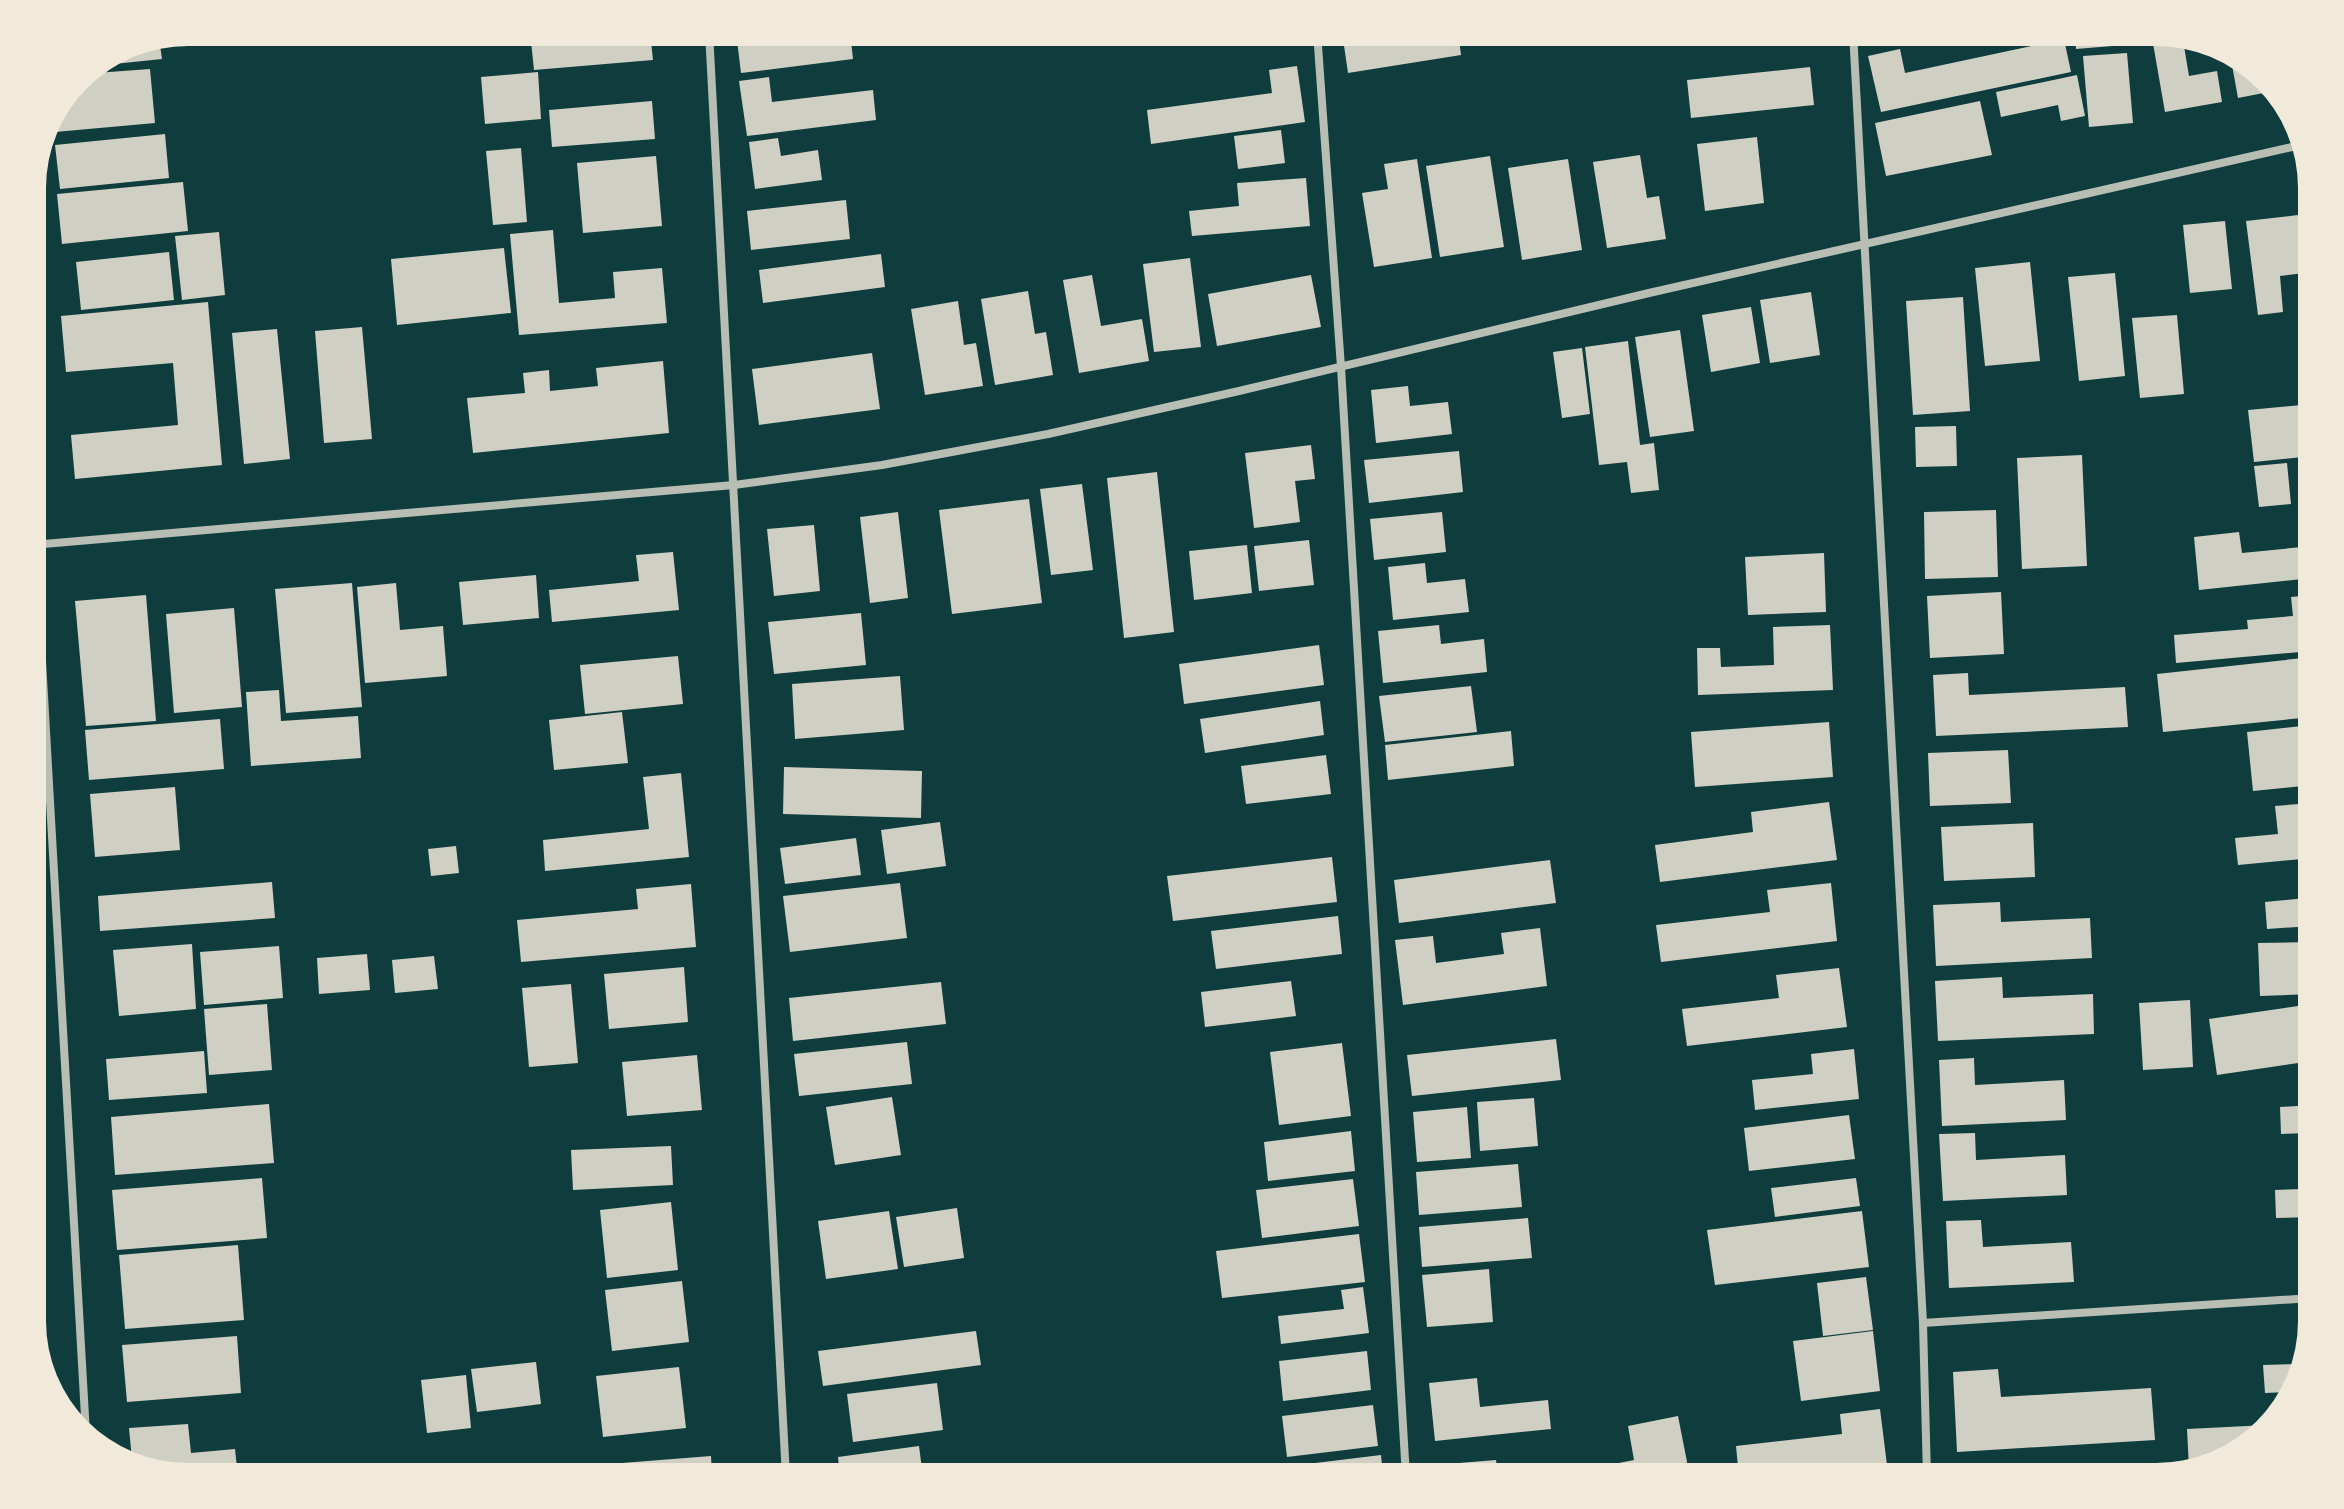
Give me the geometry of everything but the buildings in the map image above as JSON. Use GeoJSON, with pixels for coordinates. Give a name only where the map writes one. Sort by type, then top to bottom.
{"type":"FeatureCollection","features":[{"type":"Feature","properties":{"kind":"street"},"geometry":{"type":"LineString","coordinates":[[710,46],[785,1463]]}},
{"type":"Feature","properties":{"kind":"street"},"geometry":{"type":"LineString","coordinates":[[1318,46],[1341,367],[1405,1463]]}},
{"type":"Feature","properties":{"kind":"street"},"geometry":{"type":"LineString","coordinates":[[1854,46],[1923,1323],[1927,1463]]}},
{"type":"Feature","properties":{"kind":"street"},"geometry":{"type":"LineString","coordinates":[[46,544],[734,485],[829,474],[972,449],[2292,147]]}},
{"type":"Feature","properties":{"kind":"street"},"geometry":{"type":"LineString","coordinates":[[46,750],[85,1419]]}},
{"type":"Feature","properties":{"kind":"street"},"geometry":{"type":"LineString","coordinates":[[1923,1323],[2298,1299]]}}]}
